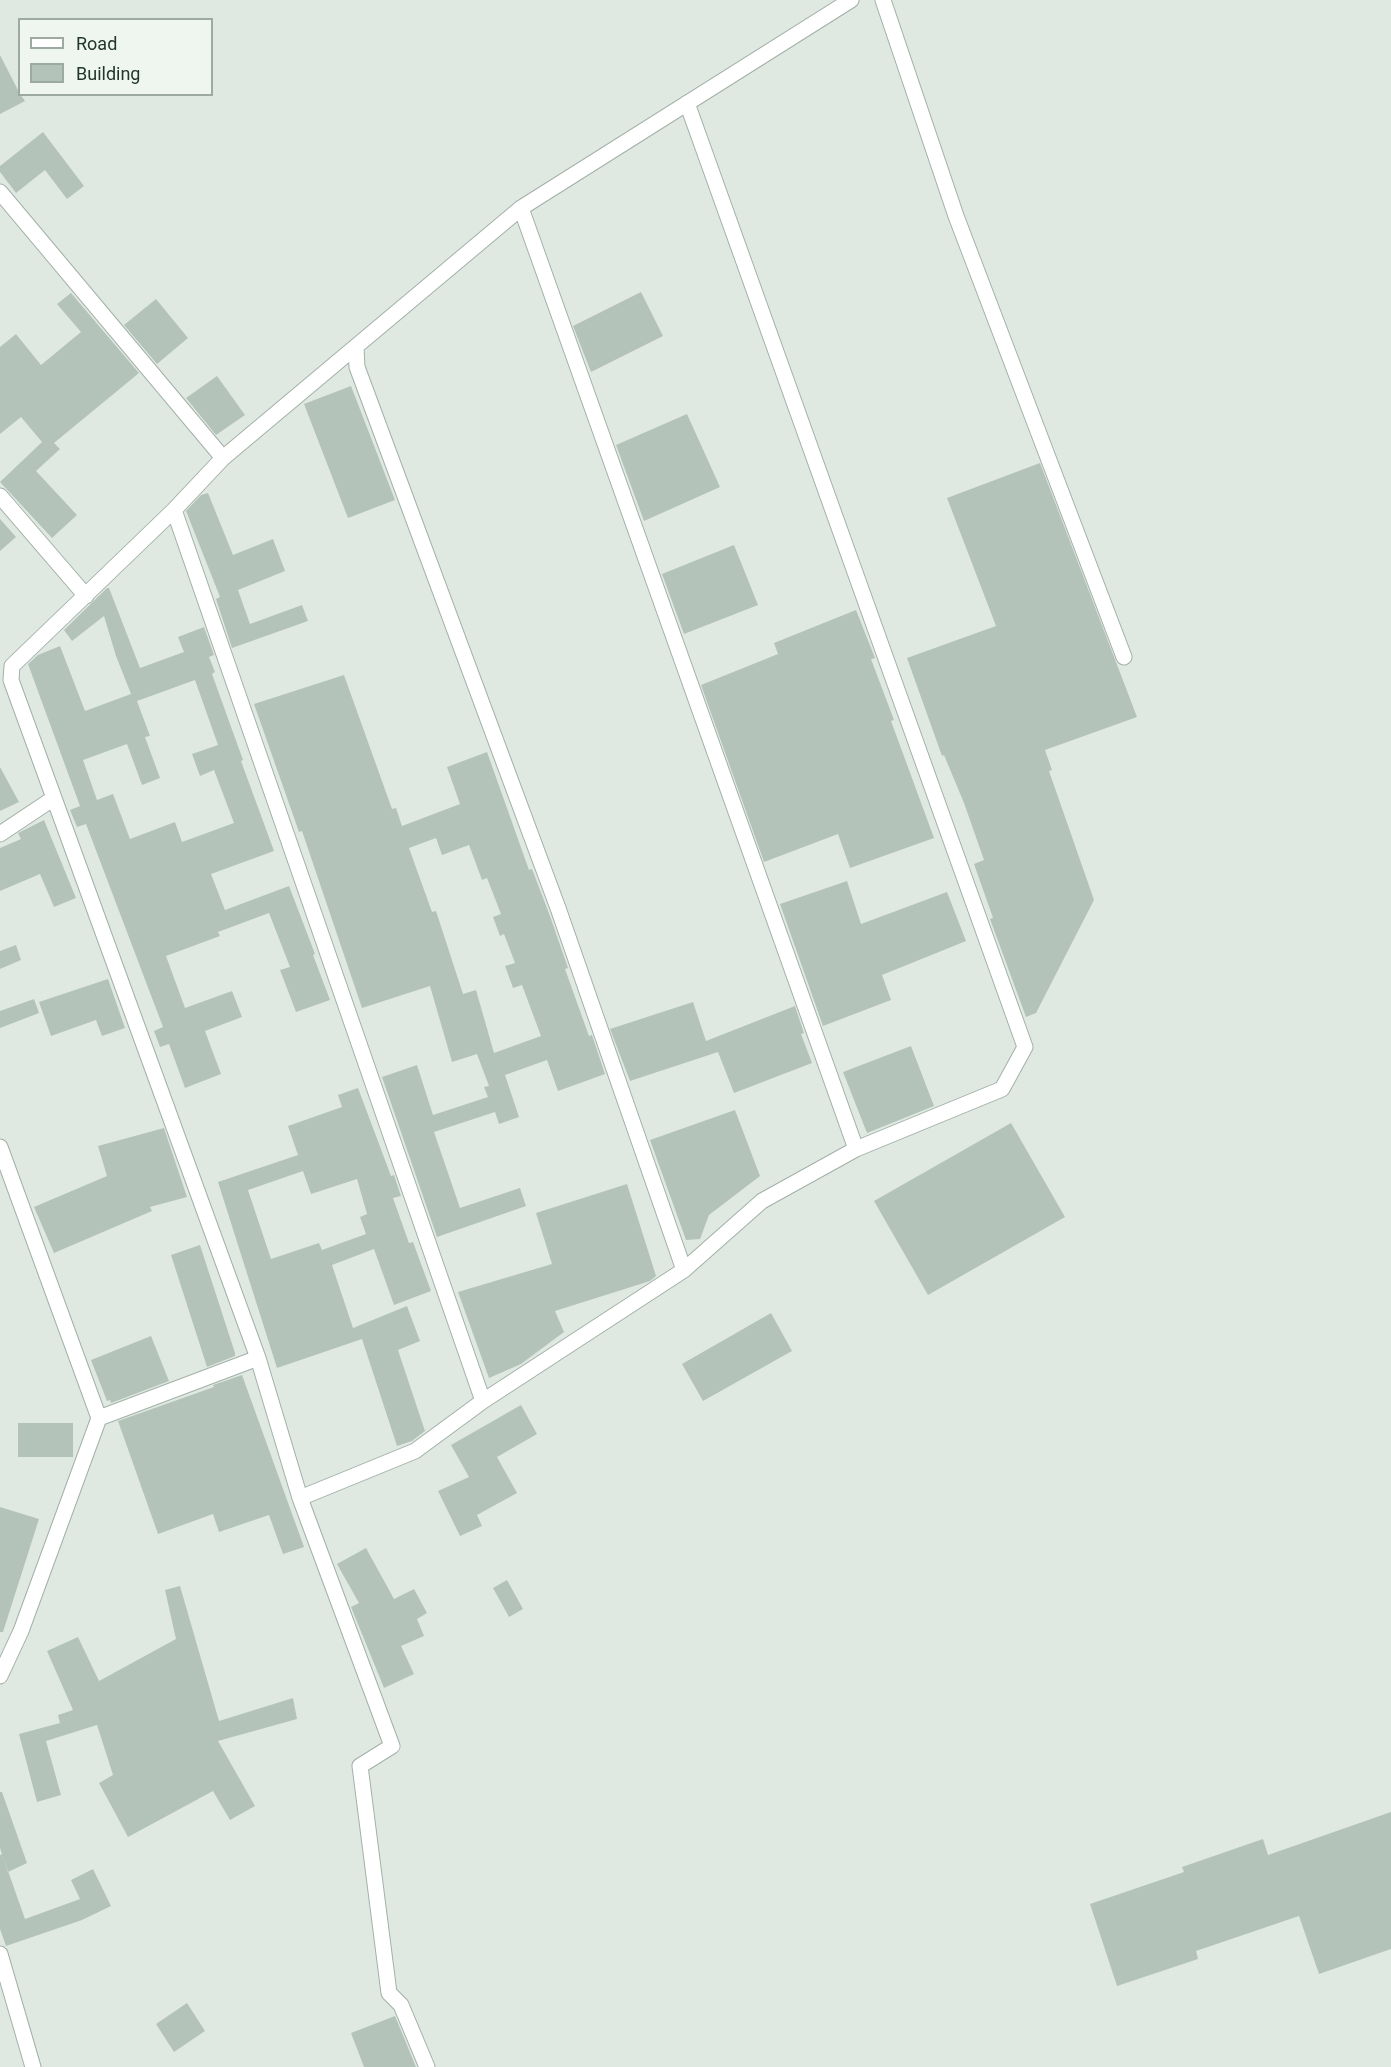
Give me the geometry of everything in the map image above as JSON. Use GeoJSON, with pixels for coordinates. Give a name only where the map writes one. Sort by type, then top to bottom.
{"type":"FeatureCollection","features":[{"type":"Feature","properties":{"kind":"street"},"geometry":{"type":"LineString","coordinates":[[427,2067],[401,2005],[388,1993],[360,1766],[392,1746],[300,1498],[258,1358],[54,798],[5,684],[12,666],[174,510],[223,458],[521,208],[851,0]]}},
{"type":"Feature","properties":{"kind":"street"},"geometry":{"type":"LineString","coordinates":[[883,0],[956,216],[1124,657]]}},
{"type":"Feature","properties":{"kind":"street"},"geometry":{"type":"LineString","coordinates":[[300,1498],[415,1451],[483,1401],[684,1270],[762,1201],[856,1149],[1002,1089],[1024,1047],[687,103]]}},
{"type":"Feature","properties":{"kind":"street"},"geometry":{"type":"LineString","coordinates":[[0,192],[223,458]]}},
{"type":"Feature","properties":{"kind":"street"},"geometry":{"type":"LineString","coordinates":[[521,208],[856,1149]]}},
{"type":"Feature","properties":{"kind":"street"},"geometry":{"type":"LineString","coordinates":[[356,348],[357,367],[558,908],[684,1270]]}},
{"type":"Feature","properties":{"kind":"street"},"geometry":{"type":"LineString","coordinates":[[0,496],[86,596]]}},
{"type":"Feature","properties":{"kind":"street"},"geometry":{"type":"LineString","coordinates":[[174,510],[483,1401]]}},
{"type":"Feature","properties":{"kind":"street"},"geometry":{"type":"LineString","coordinates":[[0,834],[54,798]]}},
{"type":"Feature","properties":{"kind":"street"},"geometry":{"type":"LineString","coordinates":[[0,1146],[99,1418],[21,1631],[0,1676]]}},
{"type":"Feature","properties":{"kind":"street"},"geometry":{"type":"LineString","coordinates":[[99,1418],[258,1358]]}},
{"type":"Feature","properties":{"kind":"street"},"geometry":{"type":"LineString","coordinates":[[0,1954],[33,2067]]}},
{"type":"Feature","properties":{"kind":"building"},"geometry":{"type":"Polygon","coordinates":[[[0,55],[18,90],[18,96],[21,96],[25,101],[0,114],[0,55]]]}},
{"type":"Feature","properties":{"kind":"building"},"geometry":{"type":"Polygon","coordinates":[[[43,132],[84,186],[67,199],[45,170],[16,193],[0,172],[0,166],[43,132]]]}},
{"type":"Feature","properties":{"kind":"building"},"geometry":{"type":"Polygon","coordinates":[[[641,292],[663,336],[591,372],[573,326],[641,292]]]}},
{"type":"Feature","properties":{"kind":"building"},"geometry":{"type":"Polygon","coordinates":[[[71,293],[139,373],[54,443],[60,449],[36,471],[77,515],[52,538],[0,482],[42,442],[21,417],[0,434],[0,347],[16,334],[41,365],[81,332],[57,304],[71,293]]]}},
{"type":"Feature","properties":{"kind":"building"},"geometry":{"type":"Polygon","coordinates":[[[156,299],[188,338],[157,364],[124,325],[156,299]]]}},
{"type":"Feature","properties":{"kind":"building"},"geometry":{"type":"Polygon","coordinates":[[[217,376],[245,415],[216,435],[186,398],[217,376]]]}},
{"type":"Feature","properties":{"kind":"building"},"geometry":{"type":"Polygon","coordinates":[[[351,386],[395,500],[348,518],[304,404],[351,386]]]}},
{"type":"Feature","properties":{"kind":"building"},"geometry":{"type":"Polygon","coordinates":[[[687,414],[720,487],[644,521],[616,445],[687,414]]]}},
{"type":"Feature","properties":{"kind":"building"},"geometry":{"type":"Polygon","coordinates":[[[1040,463],[1137,717],[1045,750],[1052,770],[1049,771],[1094,900],[1036,1013],[1026,1017],[990,919],[993,918],[974,864],[984,860],[964,803],[944,755],[942,756],[907,658],[996,626],[947,498],[1040,463]]]}},
{"type":"Feature","properties":{"kind":"building"},"geometry":{"type":"Polygon","coordinates":[[[208,493],[233,555],[273,539],[285,571],[238,590],[250,624],[302,605],[308,621],[232,648],[216,599],[220,597],[186,511],[201,495],[208,493]]]}},
{"type":"Feature","properties":{"kind":"building"},"geometry":{"type":"Polygon","coordinates":[[[0,519],[16,537],[0,551],[0,519]]]}},
{"type":"Feature","properties":{"kind":"building"},"geometry":{"type":"Polygon","coordinates":[[[734,545],[758,605],[684,634],[662,574],[734,545]]]}},
{"type":"Feature","properties":{"kind":"building"},"geometry":{"type":"Polygon","coordinates":[[[107,588],[109,588],[140,668],[184,652],[178,637],[204,627],[214,655],[209,657],[215,672],[212,674],[274,851],[211,874],[225,910],[289,886],[330,1000],[296,1012],[280,970],[290,967],[269,913],[218,932],[220,936],[166,956],[185,1008],[232,991],[242,1017],[205,1031],[221,1074],[185,1088],[169,1044],[160,1047],[154,1031],[163,1027],[86,824],[77,827],[70,810],[80,806],[28,664],[38,655],[60,646],[85,711],[131,694],[104,616],[72,641],[64,630],[107,588]],[[195,680],[137,701],[150,736],[145,737],[160,778],[142,785],[127,744],[83,760],[97,800],[113,794],[130,839],[175,822],[182,842],[234,823],[214,770],[200,776],[192,754],[218,745],[195,680]]]}},
{"type":"Feature","properties":{"kind":"building"},"geometry":{"type":"Polygon","coordinates":[[[856,610],[875,658],[871,659],[894,720],[891,721],[934,838],[850,868],[838,834],[764,862],[701,685],[778,654],[774,643],[856,610]]]}},
{"type":"Feature","properties":{"kind":"building"},"geometry":{"type":"Polygon","coordinates":[[[344,675],[392,809],[396,808],[402,826],[460,804],[447,767],[487,752],[529,870],[532,869],[550,916],[568,968],[565,969],[605,1074],[558,1091],[547,1060],[505,1075],[519,1117],[499,1124],[495,1112],[434,1132],[460,1208],[520,1188],[526,1206],[437,1237],[382,1077],[417,1065],[433,1115],[488,1097],[484,1087],[489,1086],[477,1054],[452,1062],[430,986],[362,1008],[302,831],[299,832],[254,704],[344,675]],[[436,838],[409,848],[432,912],[436,911],[463,994],[476,990],[494,1053],[541,1036],[522,985],[513,988],[505,966],[515,963],[504,934],[500,936],[493,917],[501,914],[487,878],[482,880],[469,845],[442,855],[436,838]]]}},
{"type":"Feature","properties":{"kind":"building"},"geometry":{"type":"Polygon","coordinates":[[[0,767],[19,802],[0,811],[0,767]]]}},
{"type":"Feature","properties":{"kind":"building"},"geometry":{"type":"Polygon","coordinates":[[[44,820],[76,898],[54,907],[40,874],[0,891],[0,848],[21,839],[18,833],[44,820]]]}},
{"type":"Feature","properties":{"kind":"building"},"geometry":{"type":"Polygon","coordinates":[[[847,881],[861,924],[947,892],[966,941],[882,975],[891,1000],[823,1026],[780,904],[847,881]]]}},
{"type":"Feature","properties":{"kind":"building"},"geometry":{"type":"Polygon","coordinates":[[[16,945],[21,960],[0,969],[0,951],[16,945]]]}},
{"type":"Feature","properties":{"kind":"building"},"geometry":{"type":"Polygon","coordinates":[[[108,979],[125,1028],[102,1036],[96,1020],[51,1036],[39,1002],[108,979]]]}},
{"type":"Feature","properties":{"kind":"building"},"geometry":{"type":"Polygon","coordinates":[[[34,999],[39,1013],[0,1028],[0,1011],[34,999]]]}},
{"type":"Feature","properties":{"kind":"building"},"geometry":{"type":"Polygon","coordinates":[[[693,1002],[706,1041],[795,1006],[804,1033],[801,1034],[812,1063],[734,1093],[718,1052],[630,1081],[610,1029],[693,1002]]]}},
{"type":"Feature","properties":{"kind":"building"},"geometry":{"type":"Polygon","coordinates":[[[911,1046],[934,1106],[867,1133],[843,1072],[911,1046]]]}},
{"type":"Feature","properties":{"kind":"building"},"geometry":{"type":"Polygon","coordinates":[[[358,1088],[391,1176],[394,1175],[401,1196],[393,1198],[409,1243],[413,1242],[431,1291],[394,1305],[374,1249],[332,1265],[353,1328],[407,1306],[420,1341],[398,1350],[425,1431],[412,1441],[397,1446],[362,1339],[277,1368],[218,1182],[298,1155],[288,1126],[342,1107],[338,1095],[358,1088]],[[303,1171],[248,1190],[271,1259],[319,1243],[322,1250],[366,1234],[360,1217],[367,1214],[357,1179],[311,1194],[303,1171]]]}},
{"type":"Feature","properties":{"kind":"building"},"geometry":{"type":"Polygon","coordinates":[[[735,1110],[760,1176],[709,1215],[700,1239],[686,1240],[650,1140],[735,1110]]]}},
{"type":"Feature","properties":{"kind":"building"},"geometry":{"type":"Polygon","coordinates":[[[1011,1123],[1065,1217],[928,1295],[874,1201],[1011,1123]]]}},
{"type":"Feature","properties":{"kind":"building"},"geometry":{"type":"Polygon","coordinates":[[[164,1128],[187,1197],[150,1207],[152,1211],[54,1253],[34,1207],[107,1176],[98,1146],[164,1128]]]}},
{"type":"Feature","properties":{"kind":"building"},"geometry":{"type":"Polygon","coordinates":[[[627,1184],[656,1276],[650,1281],[555,1311],[564,1332],[521,1364],[489,1378],[458,1292],[552,1264],[536,1213],[627,1184]]]}},
{"type":"Feature","properties":{"kind":"building"},"geometry":{"type":"Polygon","coordinates":[[[200,1245],[235,1353],[235,1356],[207,1367],[171,1255],[200,1245]]]}},
{"type":"Feature","properties":{"kind":"building"},"geometry":{"type":"Polygon","coordinates":[[[771,1313],[792,1351],[703,1401],[682,1364],[771,1313]]]}},
{"type":"Feature","properties":{"kind":"building"},"geometry":{"type":"Polygon","coordinates":[[[151,1336],[169,1381],[111,1403],[110,1400],[107,1401],[91,1360],[151,1336]]]}},
{"type":"Feature","properties":{"kind":"building"},"geometry":{"type":"Polygon","coordinates":[[[242,1375],[304,1547],[283,1554],[269,1515],[219,1532],[213,1514],[158,1534],[118,1421],[242,1375]]]}},
{"type":"Feature","properties":{"kind":"building"},"geometry":{"type":"Polygon","coordinates":[[[521,1405],[537,1434],[497,1457],[517,1493],[477,1515],[482,1526],[460,1536],[438,1491],[469,1477],[451,1445],[521,1405]]]}},
{"type":"Feature","properties":{"kind":"building"},"geometry":{"type":"Polygon","coordinates":[[[18,1423],[73,1423],[73,1457],[18,1457],[18,1423]]]}},
{"type":"Feature","properties":{"kind":"building"},"geometry":{"type":"Polygon","coordinates":[[[0,1507],[39,1519],[3,1632],[0,1632],[0,1507]]]}},
{"type":"Feature","properties":{"kind":"building"},"geometry":{"type":"Polygon","coordinates":[[[366,1548],[394,1599],[414,1589],[427,1613],[417,1619],[424,1636],[401,1646],[414,1674],[384,1688],[351,1607],[359,1603],[337,1564],[366,1548]]]}},
{"type":"Feature","properties":{"kind":"building"},"geometry":{"type":"Polygon","coordinates":[[[507,1580],[523,1609],[509,1617],[493,1588],[507,1580]]]}},
{"type":"Feature","properties":{"kind":"building"},"geometry":{"type":"Polygon","coordinates":[[[180,1586],[219,1721],[293,1698],[297,1719],[218,1741],[255,1806],[230,1820],[213,1791],[128,1837],[99,1783],[113,1775],[97,1725],[46,1741],[61,1795],[37,1802],[19,1734],[60,1723],[58,1715],[73,1710],[47,1651],[78,1637],[99,1681],[176,1639],[165,1590],[180,1586]]]}},
{"type":"Feature","properties":{"kind":"building"},"geometry":{"type":"Polygon","coordinates":[[[0,1792],[2,1792],[27,1863],[8,1872],[0,1848],[0,1792]]]}},
{"type":"Feature","properties":{"kind":"building"},"geometry":{"type":"Polygon","coordinates":[[[1391,1812],[1391,1949],[1319,1974],[1299,1916],[1196,1951],[1198,1959],[1117,1986],[1090,1904],[1184,1872],[1182,1867],[1263,1839],[1268,1855],[1391,1812]]]}},
{"type":"Feature","properties":{"kind":"building"},"geometry":{"type":"Polygon","coordinates":[[[2,1854],[25,1919],[80,1899],[71,1880],[93,1869],[111,1906],[82,1920],[6,1946],[0,1929],[0,1855],[2,1854]]]}},
{"type":"Feature","properties":{"kind":"building"},"geometry":{"type":"Polygon","coordinates":[[[187,2003],[205,2031],[174,2052],[156,2024],[187,2003]]]}},
{"type":"Feature","properties":{"kind":"building"},"geometry":{"type":"Polygon","coordinates":[[[395,2016],[416,2067],[364,2067],[351,2033],[395,2016]]]}}]}
